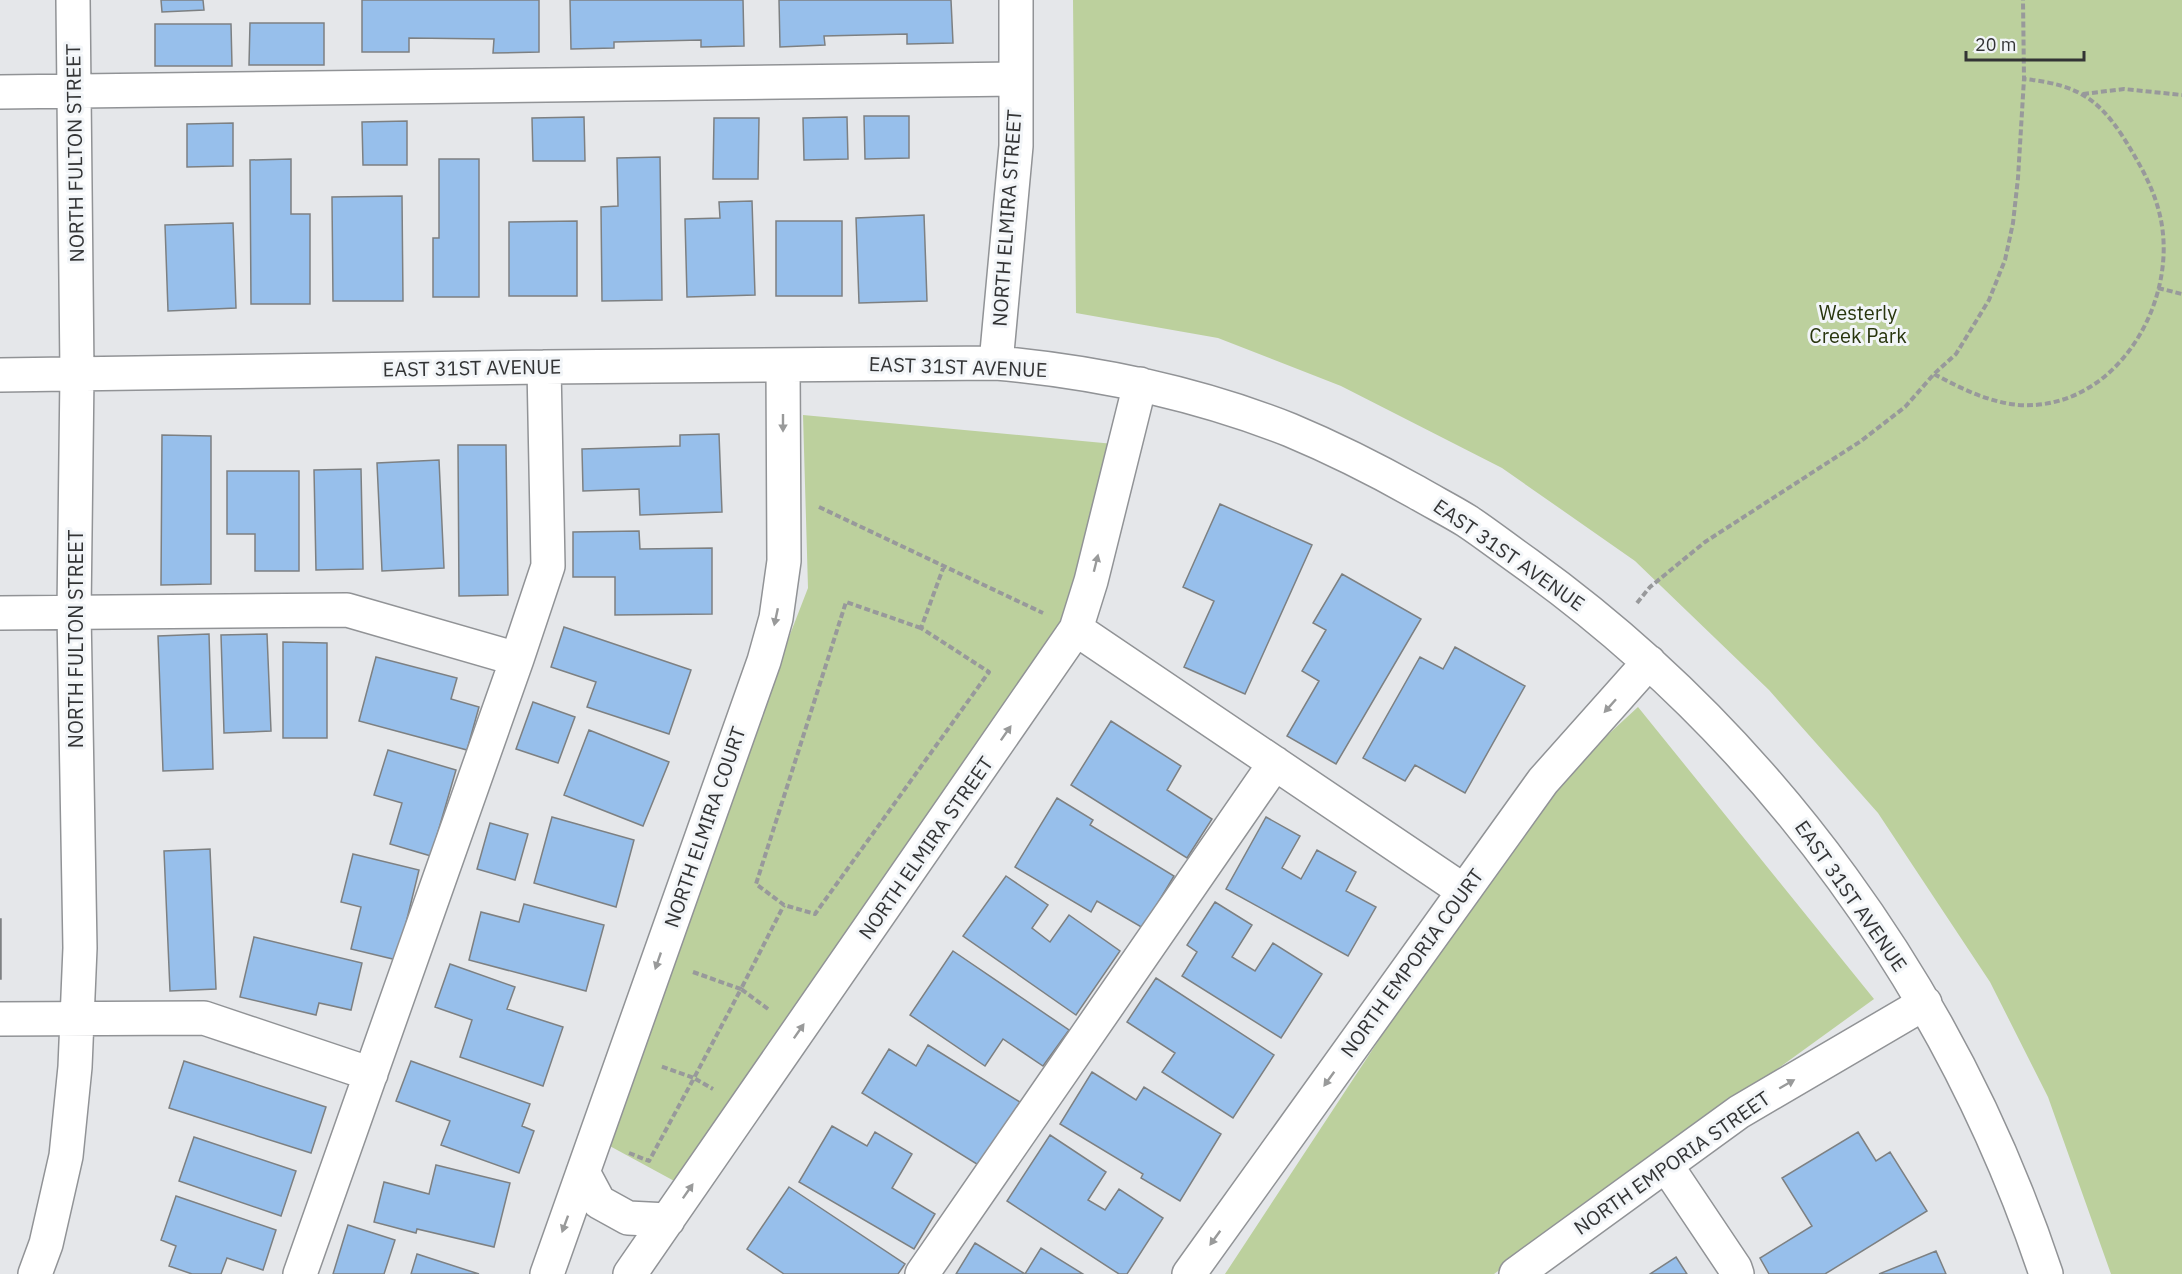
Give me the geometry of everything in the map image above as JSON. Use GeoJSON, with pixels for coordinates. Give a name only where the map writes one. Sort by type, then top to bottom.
{"type":"FeatureCollection","features":[{"type":"Feature","properties":{"kind":"street","name":"NORTH FULTON STREET"},"geometry":{"type":"LineString","coordinates":[[35,1274],[46,1244],[66,1156],[78,1017],[81,948],[74,612],[77,374],[73,0]]}},
{"type":"Feature","properties":{"kind":"street","name":"NORTH ELMIRA STREET"},"geometry":{"type":"LineString","coordinates":[[996,363],[1016,146],[1016,0]]}},
{"type":"Feature","properties":{"kind":"street"},"geometry":{"type":"LineString","coordinates":[[0,92],[1016,79]]}},
{"type":"Feature","properties":{"kind":"street","name":"EAST 31ST AVENUE"},"geometry":{"type":"LineString","coordinates":[[0,375],[996,363],[1048,368],[1140,384],[1187,396],[1289,430],[1372,467],[1466,520],[1572,597],[1614,631],[1675,686],[1746,759],[1812,836],[1871,918],[1925,1003],[1979,1105],[2029,1221],[2046,1274]]}},
{"type":"Feature","properties":{"kind":"street","name":"NORTH ELMIRA COURT"},"geometry":{"type":"LineString","coordinates":[[547,1274],[764,662],[776,618],[784,561],[783,364]]}},
{"type":"Feature","properties":{"kind":"street"},"geometry":{"type":"LineString","coordinates":[[300,1274],[548,566],[544,367]]}},
{"type":"Feature","properties":{"kind":"street","name":"NORTH ELMIRA STREET"},"geometry":{"type":"LineString","coordinates":[[630,1274],[1076,629],[1091,581],[1140,384]]}},
{"type":"Feature","properties":{"kind":"street"},"geometry":{"type":"LineString","coordinates":[[0,613],[347,610],[517,659]]}},
{"type":"Feature","properties":{"kind":"street"},"geometry":{"type":"LineString","coordinates":[[1076,629],[1464,891]]}},
{"type":"Feature","properties":{"kind":"street","name":"NORTH EMPORIA COURT"},"geometry":{"type":"LineString","coordinates":[[1189,1274],[1543,781],[1649,663]]}},
{"type":"Feature","properties":{"kind":"street"},"geometry":{"type":"LineString","coordinates":[[922,1274],[1275,763]]}},
{"type":"Feature","properties":{"kind":"street","name":"NORTH EMPORIA STREET"},"geometry":{"type":"LineString","coordinates":[[1516,1274],[1739,1112],[1925,1003]]}},
{"type":"Feature","properties":{"kind":"street"},"geometry":{"type":"LineString","coordinates":[[0,1019],[204,1018],[371,1074]]}},
{"type":"Feature","properties":{"kind":"street"},"geometry":{"type":"LineString","coordinates":[[1665,1165],[1737,1274]]}},
{"type":"Feature","properties":{"kind":"street"},"geometry":{"type":"LineString","coordinates":[[583,1172],[599,1202],[628,1218],[668,1220]]}},
{"type":"Feature","properties":{"kind":"path"},"geometry":{"type":"LineString","coordinates":[[1614,631],[1650,588],[1705,542],[1861,441],[1905,407],[1934,374],[1956,354],[1989,300],[2004,260],[2013,223],[2024,79],[2023,0]]}},
{"type":"Feature","properties":{"kind":"path"},"geometry":{"type":"LineString","coordinates":[[1934,374],[1966,391],[1993,401],[2021,405],[2049,403],[2075,395],[2116,368],[2145,330],[2155,305],[2163,258],[2162,227],[2157,202],[2146,176],[2107,113],[2082,94],[2052,82],[2024,79]]}},
{"type":"Feature","properties":{"kind":"path"},"geometry":{"type":"LineString","coordinates":[[2082,94],[2124,89],[2182,95]]}},
{"type":"Feature","properties":{"kind":"path"},"geometry":{"type":"LineString","coordinates":[[2158,288],[2182,294]]}},
{"type":"Feature","properties":{"kind":"path"},"geometry":{"type":"LineString","coordinates":[[784,489],[1076,629]]}},
{"type":"Feature","properties":{"kind":"path"},"geometry":{"type":"LineString","coordinates":[[921,628],[944,566]]}},
{"type":"Feature","properties":{"kind":"path"},"geometry":{"type":"LineString","coordinates":[[846,602],[921,628],[989,672],[815,914],[784,905],[756,884],[846,602]]}},
{"type":"Feature","properties":{"kind":"path"},"geometry":{"type":"LineString","coordinates":[[595,1138],[649,1161],[784,905]]}},
{"type":"Feature","properties":{"kind":"path"},"geometry":{"type":"LineString","coordinates":[[659,959],[741,989],[799,1030]]}},
{"type":"Feature","properties":{"kind":"path"},"geometry":{"type":"LineString","coordinates":[[626,1053],[694,1078],[745,1109]]}},
{"type":"Feature","properties":{"kind":"green space","name":"Westerly Creek Park"},"geometry":{"type":"Polygon","coordinates":[[[1073,0],[2182,0],[2182,1274],[2111,1274],[2048,1097],[1990,982],[1878,813],[1769,690],[1635,561],[1502,468],[1341,386],[1218,338],[1076,313],[1073,0]]]}},
{"type":"Feature","properties":{"kind":"green space"},"geometry":{"type":"Polygon","coordinates":[[[803,415],[1114,444],[1076,629],[689,1189],[595,1138],[808,588],[803,415]]]}},
{"type":"Feature","properties":{"kind":"green space"},"geometry":{"type":"Polygon","coordinates":[[[1638,707],[1874,999],[1494,1274],[1225,1274],[1536,801],[1638,707]]]}},
{"type":"Feature","properties":{"kind":"building"},"geometry":{"type":"Polygon","coordinates":[[[161,0],[203,0],[204,10],[162,12],[161,0]]]}},
{"type":"Feature","properties":{"kind":"building"},"geometry":{"type":"Polygon","coordinates":[[[362,0],[539,0],[539,52],[493,53],[494,39],[409,38],[409,52],[362,52],[362,0]]]}},
{"type":"Feature","properties":{"kind":"building"},"geometry":{"type":"Polygon","coordinates":[[[570,0],[743,0],[744,46],[701,47],[701,40],[614,42],[614,48],[571,49],[570,0]]]}},
{"type":"Feature","properties":{"kind":"building"},"geometry":{"type":"Polygon","coordinates":[[[779,0],[951,0],[953,43],[907,44],[907,34],[824,36],[825,45],[780,47],[779,0]]]}},
{"type":"Feature","properties":{"kind":"building"},"geometry":{"type":"Polygon","coordinates":[[[250,23],[324,23],[324,65],[249,65],[250,23]]]}},
{"type":"Feature","properties":{"kind":"building"},"geometry":{"type":"Polygon","coordinates":[[[155,24],[231,24],[232,66],[155,66],[155,24]]]}},
{"type":"Feature","properties":{"kind":"building"},"geometry":{"type":"Polygon","coordinates":[[[864,116],[909,116],[909,158],[865,159],[864,116]]]}},
{"type":"Feature","properties":{"kind":"building"},"geometry":{"type":"Polygon","coordinates":[[[584,117],[585,161],[533,161],[532,118],[584,117]]]}},
{"type":"Feature","properties":{"kind":"building"},"geometry":{"type":"Polygon","coordinates":[[[847,117],[848,159],[804,160],[803,118],[847,117]]]}},
{"type":"Feature","properties":{"kind":"building"},"geometry":{"type":"Polygon","coordinates":[[[714,118],[759,118],[758,179],[713,179],[714,118]]]}},
{"type":"Feature","properties":{"kind":"building"},"geometry":{"type":"Polygon","coordinates":[[[407,121],[407,165],[363,165],[362,122],[407,121]]]}},
{"type":"Feature","properties":{"kind":"building"},"geometry":{"type":"Polygon","coordinates":[[[233,123],[233,166],[187,167],[187,124],[233,123]]]}},
{"type":"Feature","properties":{"kind":"building"},"geometry":{"type":"Polygon","coordinates":[[[660,157],[662,300],[602,301],[601,207],[618,206],[617,158],[660,157]]]}},
{"type":"Feature","properties":{"kind":"building"},"geometry":{"type":"Polygon","coordinates":[[[291,159],[291,214],[310,214],[310,304],[251,304],[250,160],[291,159]]]}},
{"type":"Feature","properties":{"kind":"building"},"geometry":{"type":"Polygon","coordinates":[[[439,159],[479,159],[479,297],[433,297],[433,238],[439,238],[439,159]]]}},
{"type":"Feature","properties":{"kind":"building"},"geometry":{"type":"Polygon","coordinates":[[[402,196],[403,301],[333,301],[332,197],[402,196]]]}},
{"type":"Feature","properties":{"kind":"building"},"geometry":{"type":"Polygon","coordinates":[[[752,201],[755,295],[687,297],[685,219],[720,218],[719,202],[752,201]]]}},
{"type":"Feature","properties":{"kind":"building"},"geometry":{"type":"Polygon","coordinates":[[[924,215],[927,301],[859,303],[856,218],[924,215]]]}},
{"type":"Feature","properties":{"kind":"building"},"geometry":{"type":"Polygon","coordinates":[[[577,221],[577,296],[509,296],[509,222],[577,221]]]}},
{"type":"Feature","properties":{"kind":"building"},"geometry":{"type":"Polygon","coordinates":[[[776,221],[842,221],[842,296],[776,296],[776,221]]]}},
{"type":"Feature","properties":{"kind":"building"},"geometry":{"type":"Polygon","coordinates":[[[233,223],[236,308],[168,311],[165,225],[233,223]]]}},
{"type":"Feature","properties":{"kind":"building"},"geometry":{"type":"Polygon","coordinates":[[[719,434],[722,512],[640,515],[639,489],[583,491],[582,449],[680,446],[680,435],[719,434]]]}},
{"type":"Feature","properties":{"kind":"building"},"geometry":{"type":"Polygon","coordinates":[[[162,435],[211,436],[211,584],[161,585],[162,435]]]}},
{"type":"Feature","properties":{"kind":"building"},"geometry":{"type":"Polygon","coordinates":[[[458,445],[506,445],[508,595],[459,596],[458,445]]]}},
{"type":"Feature","properties":{"kind":"building"},"geometry":{"type":"Polygon","coordinates":[[[439,460],[444,568],[382,571],[377,463],[439,460]]]}},
{"type":"Feature","properties":{"kind":"building"},"geometry":{"type":"Polygon","coordinates":[[[361,469],[363,569],[316,570],[314,470],[361,469]]]}},
{"type":"Feature","properties":{"kind":"building"},"geometry":{"type":"Polygon","coordinates":[[[227,471],[299,471],[299,571],[255,571],[255,534],[227,534],[227,471]]]}},
{"type":"Feature","properties":{"kind":"building"},"geometry":{"type":"Polygon","coordinates":[[[1220,504],[1312,545],[1245,694],[1184,667],[1214,601],[1183,587],[1220,504]]]}},
{"type":"Feature","properties":{"kind":"building"},"geometry":{"type":"Polygon","coordinates":[[[639,531],[640,549],[712,548],[712,614],[615,615],[615,577],[573,577],[573,532],[639,531]]]}},
{"type":"Feature","properties":{"kind":"building"},"geometry":{"type":"Polygon","coordinates":[[[1342,574],[1421,619],[1336,764],[1287,736],[1319,681],[1302,671],[1326,630],[1313,623],[1342,574]]]}},
{"type":"Feature","properties":{"kind":"building"},"geometry":{"type":"Polygon","coordinates":[[[564,627],[691,670],[669,734],[587,707],[596,682],[551,667],[564,627]]]}},
{"type":"Feature","properties":{"kind":"building"},"geometry":{"type":"Polygon","coordinates":[[[209,634],[213,769],[163,771],[158,636],[209,634]]]}},
{"type":"Feature","properties":{"kind":"building"},"geometry":{"type":"Polygon","coordinates":[[[267,634],[271,731],[224,733],[221,635],[267,634]]]}},
{"type":"Feature","properties":{"kind":"building"},"geometry":{"type":"Polygon","coordinates":[[[283,642],[327,643],[327,738],[283,738],[283,642]]]}},
{"type":"Feature","properties":{"kind":"building"},"geometry":{"type":"Polygon","coordinates":[[[1455,647],[1525,686],[1465,793],[1415,765],[1405,781],[1363,758],[1420,657],[1443,669],[1455,647]]]}},
{"type":"Feature","properties":{"kind":"building"},"geometry":{"type":"Polygon","coordinates":[[[376,657],[457,678],[451,699],[479,707],[467,750],[359,721],[376,657]]]}},
{"type":"Feature","properties":{"kind":"building"},"geometry":{"type":"Polygon","coordinates":[[[533,702],[575,717],[558,763],[516,749],[533,702]]]}},
{"type":"Feature","properties":{"kind":"building"},"geometry":{"type":"Polygon","coordinates":[[[1111,721],[1181,766],[1167,790],[1212,819],[1187,858],[1071,785],[1111,721]]]}},
{"type":"Feature","properties":{"kind":"building"},"geometry":{"type":"Polygon","coordinates":[[[589,730],[669,762],[643,826],[564,795],[589,730]]]}},
{"type":"Feature","properties":{"kind":"building"},"geometry":{"type":"Polygon","coordinates":[[[388,750],[456,770],[431,856],[390,844],[402,803],[374,795],[388,750]]]}},
{"type":"Feature","properties":{"kind":"building"},"geometry":{"type":"Polygon","coordinates":[[[1057,798],[1093,820],[1090,825],[1174,876],[1143,928],[1097,901],[1091,912],[1015,867],[1057,798]]]}},
{"type":"Feature","properties":{"kind":"building"},"geometry":{"type":"Polygon","coordinates":[[[552,817],[634,840],[616,907],[534,883],[552,817]]]}},
{"type":"Feature","properties":{"kind":"building"},"geometry":{"type":"Polygon","coordinates":[[[1266,817],[1300,836],[1282,868],[1301,879],[1317,850],[1356,872],[1346,891],[1376,907],[1348,956],[1226,889],[1266,817]]]}},
{"type":"Feature","properties":{"kind":"building"},"geometry":{"type":"Polygon","coordinates":[[[490,823],[528,834],[515,880],[477,869],[490,823]]]}},
{"type":"Feature","properties":{"kind":"building"},"geometry":{"type":"Polygon","coordinates":[[[210,849],[216,989],[170,991],[164,851],[210,849]]]}},
{"type":"Feature","properties":{"kind":"building"},"geometry":{"type":"Polygon","coordinates":[[[353,854],[419,870],[397,960],[351,949],[361,907],[341,902],[353,854]]]}},
{"type":"Feature","properties":{"kind":"building"},"geometry":{"type":"Polygon","coordinates":[[[1006,876],[1048,905],[1032,928],[1050,942],[1069,915],[1120,951],[1076,1015],[963,936],[1006,876]]]}},
{"type":"Feature","properties":{"kind":"building"},"geometry":{"type":"Polygon","coordinates":[[[1215,902],[1252,925],[1232,957],[1255,971],[1273,943],[1322,974],[1281,1038],[1182,976],[1197,952],[1187,945],[1215,902]]]}},
{"type":"Feature","properties":{"kind":"building"},"geometry":{"type":"Polygon","coordinates":[[[524,904],[604,925],[586,991],[469,960],[481,912],[519,922],[524,904]]]}},
{"type":"Feature","properties":{"kind":"building"},"geometry":{"type":"Polygon","coordinates":[[[1,919],[1,979],[0,979],[1,919]]]}},
{"type":"Feature","properties":{"kind":"building"},"geometry":{"type":"Polygon","coordinates":[[[254,937],[362,963],[351,1010],[319,1003],[316,1015],[240,997],[254,937]]]}},
{"type":"Feature","properties":{"kind":"building"},"geometry":{"type":"Polygon","coordinates":[[[953,951],[1069,1030],[1043,1066],[1003,1039],[985,1066],[910,1015],[953,951]]]}},
{"type":"Feature","properties":{"kind":"building"},"geometry":{"type":"Polygon","coordinates":[[[450,964],[515,987],[507,1009],[563,1027],[543,1086],[460,1057],[472,1020],[435,1007],[450,964]]]}},
{"type":"Feature","properties":{"kind":"building"},"geometry":{"type":"Polygon","coordinates":[[[1156,978],[1274,1055],[1233,1118],[1162,1072],[1175,1053],[1127,1022],[1156,978]]]}},
{"type":"Feature","properties":{"kind":"building"},"geometry":{"type":"Polygon","coordinates":[[[928,1045],[1020,1102],[980,1166],[862,1093],[889,1049],[916,1066],[928,1045]]]}},
{"type":"Feature","properties":{"kind":"building"},"geometry":{"type":"Polygon","coordinates":[[[184,1061],[326,1107],[311,1153],[169,1108],[184,1061]]]}},
{"type":"Feature","properties":{"kind":"building"},"geometry":{"type":"Polygon","coordinates":[[[411,1061],[530,1104],[522,1126],[534,1131],[519,1173],[441,1145],[450,1121],[396,1101],[411,1061]]]}},
{"type":"Feature","properties":{"kind":"building"},"geometry":{"type":"Polygon","coordinates":[[[1092,1072],[1136,1100],[1144,1087],[1221,1134],[1180,1201],[1141,1178],[1143,1174],[1060,1124],[1092,1072]]]}},
{"type":"Feature","properties":{"kind":"building"},"geometry":{"type":"Polygon","coordinates":[[[832,1126],[867,1146],[875,1132],[912,1154],[892,1188],[935,1214],[914,1249],[799,1182],[832,1126]]]}},
{"type":"Feature","properties":{"kind":"building"},"geometry":{"type":"Polygon","coordinates":[[[1858,1132],[1876,1161],[1890,1152],[1927,1211],[1825,1274],[1769,1274],[1760,1258],[1812,1226],[1782,1178],[1858,1132]]]}},
{"type":"Feature","properties":{"kind":"building"},"geometry":{"type":"Polygon","coordinates":[[[1050,1135],[1106,1172],[1088,1200],[1105,1210],[1119,1189],[1163,1218],[1127,1274],[1119,1274],[1007,1201],[1050,1135]]]}},
{"type":"Feature","properties":{"kind":"building"},"geometry":{"type":"Polygon","coordinates":[[[194,1137],[296,1171],[281,1216],[179,1181],[194,1137]]]}},
{"type":"Feature","properties":{"kind":"building"},"geometry":{"type":"Polygon","coordinates":[[[436,1165],[510,1183],[494,1247],[417,1229],[416,1233],[374,1222],[384,1182],[429,1194],[436,1165]]]}},
{"type":"Feature","properties":{"kind":"building"},"geometry":{"type":"Polygon","coordinates":[[[789,1187],[905,1264],[898,1274],[784,1274],[747,1249],[789,1187]]]}},
{"type":"Feature","properties":{"kind":"building"},"geometry":{"type":"Polygon","coordinates":[[[176,1196],[276,1230],[263,1270],[227,1258],[221,1274],[192,1274],[169,1266],[176,1246],[161,1240],[176,1196]]]}},
{"type":"Feature","properties":{"kind":"building"},"geometry":{"type":"Polygon","coordinates":[[[348,1225],[395,1240],[384,1274],[333,1274],[348,1225]]]}},
{"type":"Feature","properties":{"kind":"building"},"geometry":{"type":"Polygon","coordinates":[[[975,1243],[1025,1274],[956,1274],[975,1243]]]}},
{"type":"Feature","properties":{"kind":"building"},"geometry":{"type":"Polygon","coordinates":[[[1041,1248],[1083,1274],[1025,1274],[1041,1248]]]}},
{"type":"Feature","properties":{"kind":"building"},"geometry":{"type":"Polygon","coordinates":[[[1936,1251],[1946,1274],[1879,1274],[1936,1251]]]}},
{"type":"Feature","properties":{"kind":"building"},"geometry":{"type":"Polygon","coordinates":[[[417,1254],[479,1274],[411,1274],[417,1254]]]}},
{"type":"Feature","properties":{"kind":"building"},"geometry":{"type":"Polygon","coordinates":[[[1676,1257],[1687,1274],[1650,1274],[1676,1257]]]}}]}
